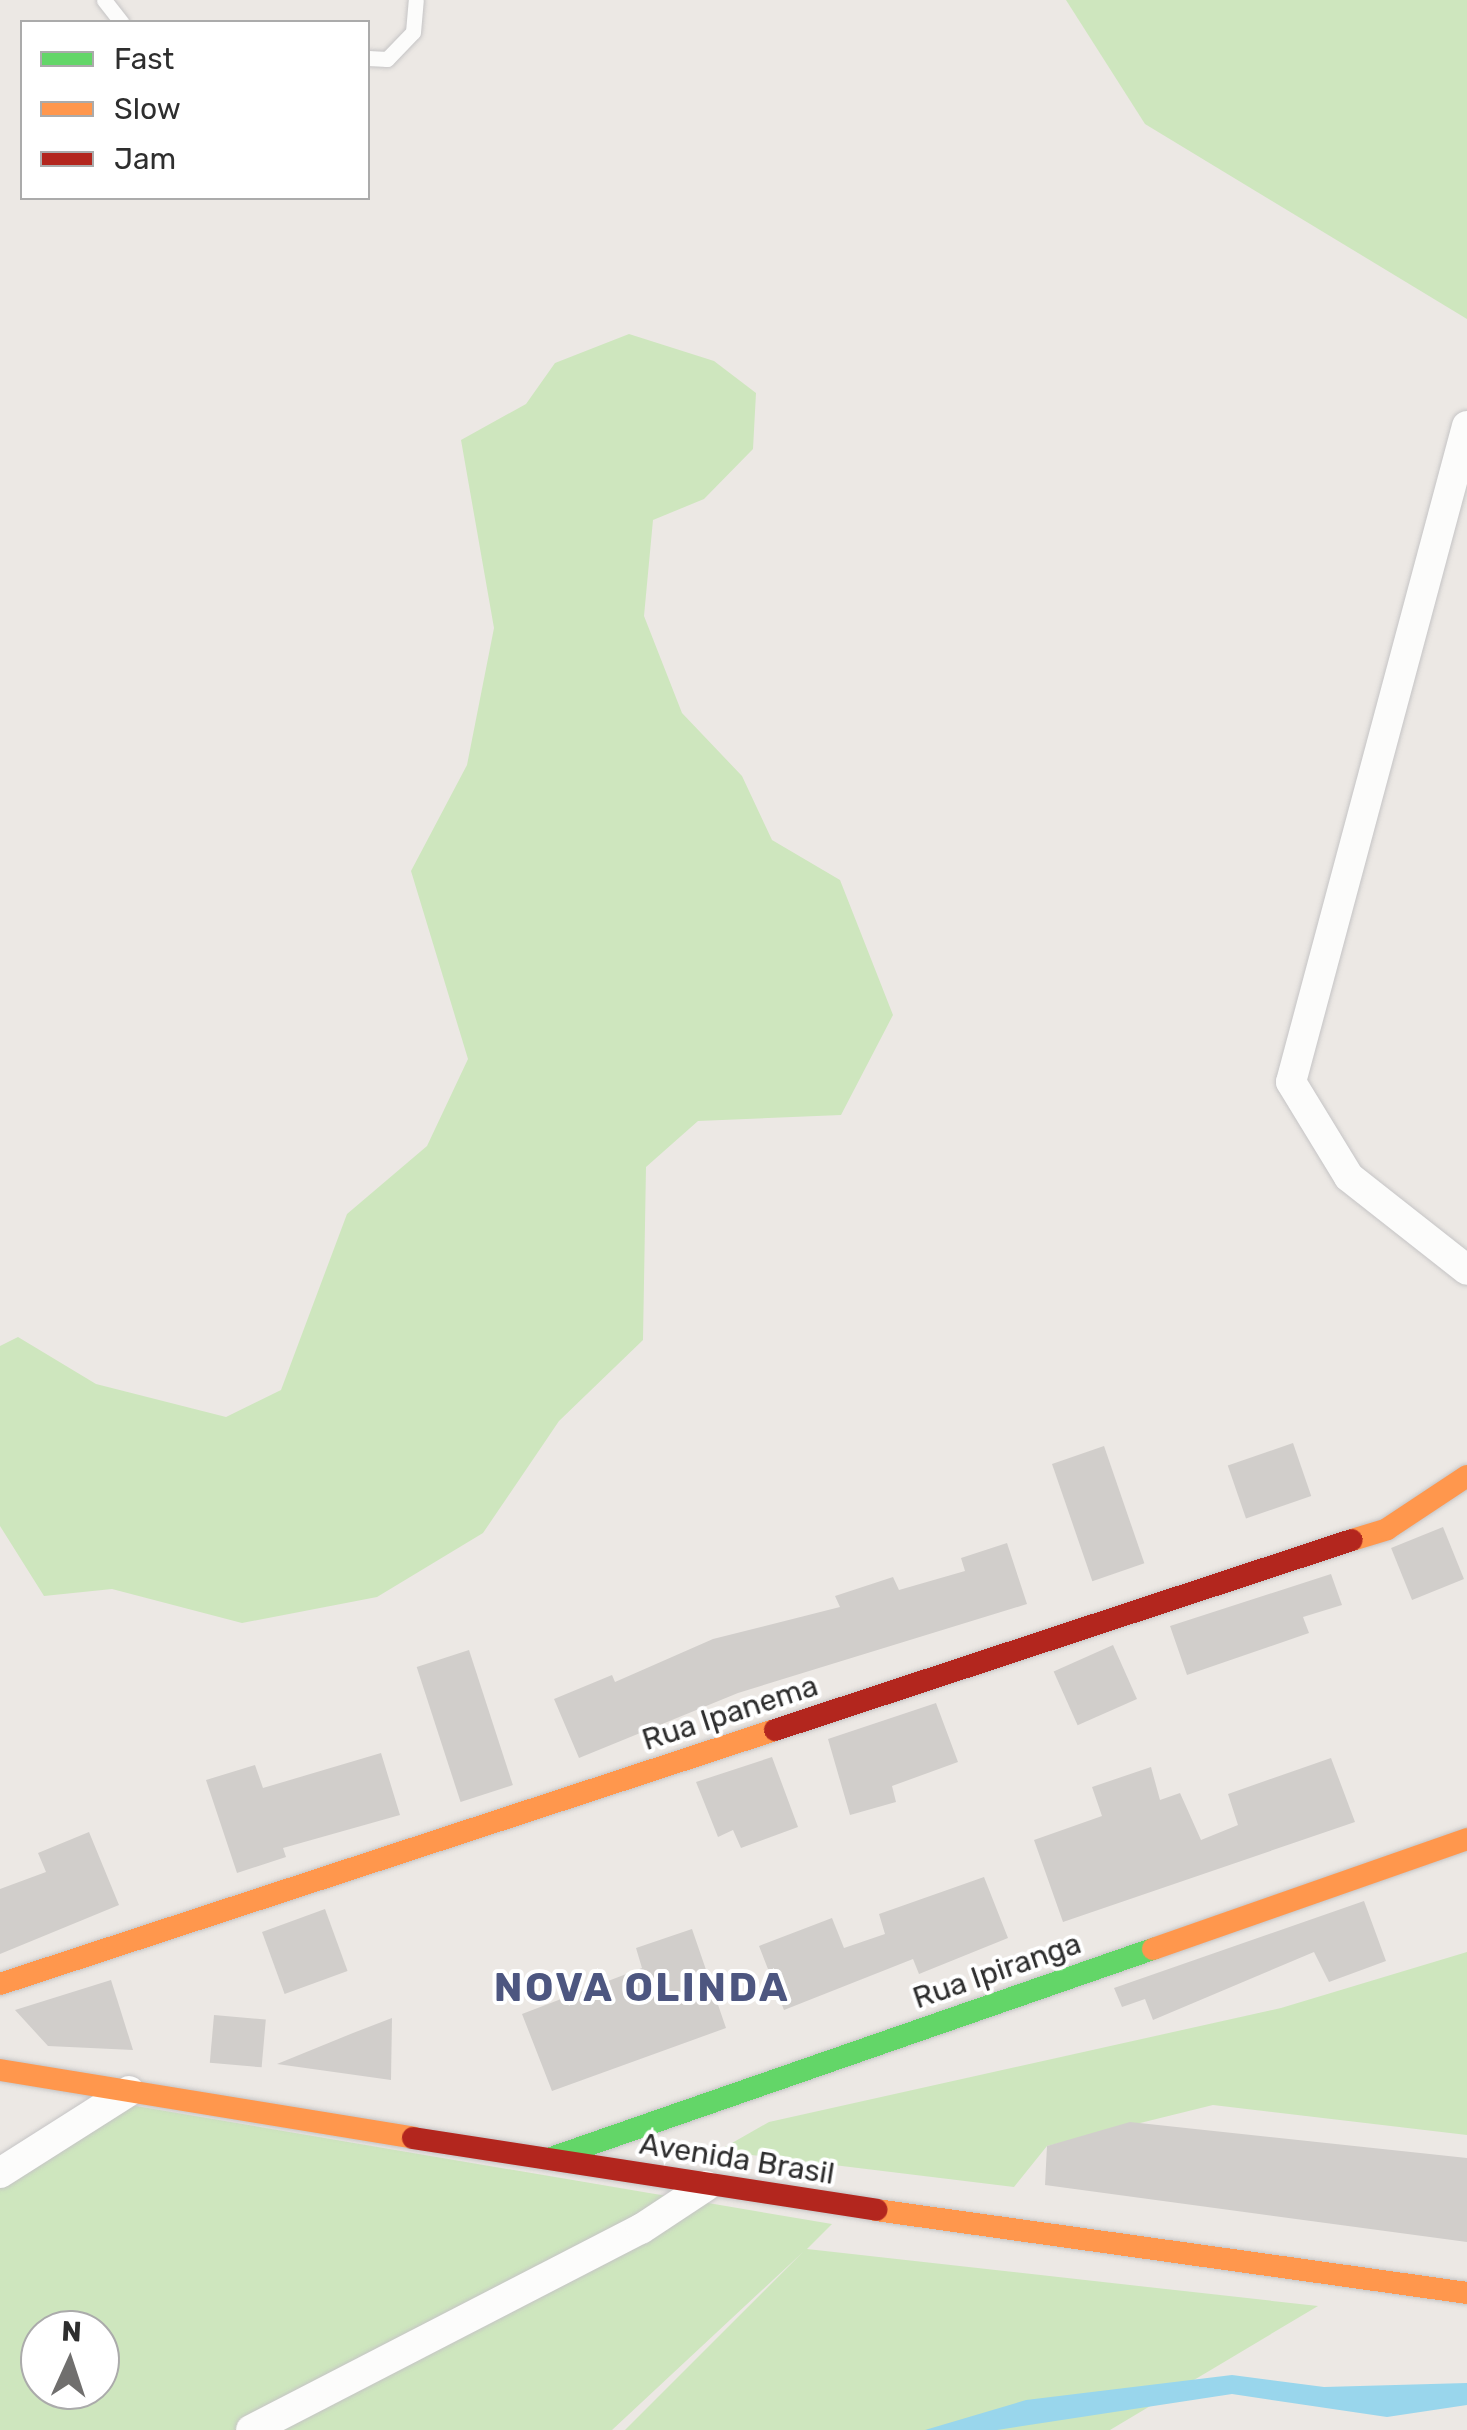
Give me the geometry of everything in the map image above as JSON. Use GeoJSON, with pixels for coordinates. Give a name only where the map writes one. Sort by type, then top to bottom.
{"type":"FeatureCollection","features":[{"type":"Feature","properties":{"kind":"street"},"geometry":{"type":"LineString","coordinates":[[1467,426],[1291,1082],[1349,1177],[1467,1270]]}},
{"type":"Feature","properties":{"kind":"street","name":"Rua Ipanema"},"geometry":{"type":"LineString","coordinates":[[0,1984],[1387,1528],[1467,1476]]}},
{"type":"Feature","properties":{"kind":"street","name":"Rua Ipiranga"},"geometry":{"type":"LineString","coordinates":[[546,2160],[1467,1839]]}},
{"type":"Feature","properties":{"kind":"street","name":"Avenida Brasil"},"geometry":{"type":"LineString","coordinates":[[0,2070],[706,2186],[1467,2293]]}},
{"type":"Feature","properties":{"kind":"street"},"geometry":{"type":"LineString","coordinates":[[0,2174],[128,2091]]}},
{"type":"Feature","properties":{"kind":"street"},"geometry":{"type":"LineString","coordinates":[[251,2430],[641,2229],[706,2186]]}},
{"type":"Feature","properties":{"kind":"lane"},"geometry":{"type":"LineString","coordinates":[[104,0],[119,20]]}},
{"type":"Feature","properties":{"kind":"lane"},"geometry":{"type":"LineString","coordinates":[[370,58],[387,59],[413,32],[416,0]]}},
{"type":"Feature","properties":{"kind":"green space"},"geometry":{"type":"Polygon","coordinates":[[[1066,0],[1467,0],[1467,319],[1145,124],[1066,0]]]}},
{"type":"Feature","properties":{"kind":"green space"},"geometry":{"type":"Polygon","coordinates":[[[629,334],[714,361],[756,393],[753,449],[704,499],[653,520],[644,616],[682,713],[742,776],[772,840],[840,880],[893,1015],[841,1115],[698,1121],[646,1167],[643,1340],[559,1421],[483,1533],[377,1597],[242,1623],[112,1589],[44,1596],[0,1526],[0,1346],[18,1337],[96,1384],[226,1417],[281,1390],[347,1214],[427,1146],[468,1059],[411,871],[467,765],[494,628],[461,440],[526,404],[555,363],[629,334]]]}},
{"type":"Feature","properties":{"kind":"green space"},"geometry":{"type":"Polygon","coordinates":[[[1467,1952],[1467,2135],[1213,2105],[1047,2146],[1014,2187],[718,2151],[769,2122],[1281,2008],[1467,1952]]]}},
{"type":"Feature","properties":{"kind":"green space"},"geometry":{"type":"Polygon","coordinates":[[[124,2104],[832,2224],[807,2249],[1318,2306],[1110,2430],[625,2430],[803,2252],[612,2430],[0,2430],[0,2184],[124,2104]]]}},
{"type":"Feature","properties":{"kind":"water"},"geometry":{"type":"Polygon","coordinates":[[[1232,2375],[1324,2387],[1467,2383],[1467,2405],[1387,2417],[1232,2394],[997,2430],[925,2430],[1026,2400],[1232,2375]]]}},
{"type":"Feature","properties":{"kind":"building"},"geometry":{"type":"Polygon","coordinates":[[[1293,1443],[1311,1496],[1246,1518],[1228,1465],[1293,1443]]]}},
{"type":"Feature","properties":{"kind":"building"},"geometry":{"type":"Polygon","coordinates":[[[1104,1446],[1144,1563],[1092,1581],[1052,1464],[1104,1446]]]}},
{"type":"Feature","properties":{"kind":"building"},"geometry":{"type":"Polygon","coordinates":[[[1443,1527],[1464,1579],[1412,1600],[1391,1548],[1443,1527]]]}},
{"type":"Feature","properties":{"kind":"building"},"geometry":{"type":"Polygon","coordinates":[[[1007,1543],[1027,1604],[738,1693],[579,1758],[554,1699],[612,1675],[615,1682],[713,1639],[840,1607],[835,1596],[893,1577],[899,1590],[965,1571],[961,1558],[1007,1543]]]}},
{"type":"Feature","properties":{"kind":"building"},"geometry":{"type":"Polygon","coordinates":[[[1331,1574],[1342,1605],[1303,1617],[1309,1633],[1187,1675],[1170,1626],[1331,1574]]]}},
{"type":"Feature","properties":{"kind":"building"},"geometry":{"type":"Polygon","coordinates":[[[1113,1645],[1137,1699],[1078,1725],[1054,1671],[1113,1645]]]}},
{"type":"Feature","properties":{"kind":"building"},"geometry":{"type":"Polygon","coordinates":[[[469,1650],[513,1785],[461,1802],[417,1667],[469,1650]]]}},
{"type":"Feature","properties":{"kind":"building"},"geometry":{"type":"Polygon","coordinates":[[[936,1703],[958,1762],[892,1786],[896,1802],[850,1815],[828,1739],[936,1703]]]}},
{"type":"Feature","properties":{"kind":"building"},"geometry":{"type":"Polygon","coordinates":[[[381,1753],[400,1815],[283,1848],[286,1857],[237,1873],[206,1780],[255,1765],[263,1788],[381,1753]]]}},
{"type":"Feature","properties":{"kind":"building"},"geometry":{"type":"Polygon","coordinates":[[[772,1757],[798,1827],[741,1848],[733,1830],[718,1837],[696,1782],[772,1757]]]}},
{"type":"Feature","properties":{"kind":"building"},"geometry":{"type":"Polygon","coordinates":[[[1331,1758],[1355,1822],[1063,1922],[1034,1840],[1102,1816],[1092,1787],[1151,1767],[1160,1800],[1180,1793],[1201,1840],[1238,1825],[1228,1794],[1331,1758]]]}},
{"type":"Feature","properties":{"kind":"building"},"geometry":{"type":"Polygon","coordinates":[[[89,1832],[119,1905],[0,1954],[0,1889],[46,1872],[38,1853],[89,1832]]]}},
{"type":"Feature","properties":{"kind":"building"},"geometry":{"type":"Polygon","coordinates":[[[984,1877],[1008,1938],[919,1974],[913,1959],[784,2010],[759,1946],[832,1918],[844,1948],[885,1934],[879,1914],[984,1877]]]}},
{"type":"Feature","properties":{"kind":"building"},"geometry":{"type":"Polygon","coordinates":[[[1364,1901],[1386,1961],[1329,1982],[1314,1952],[1153,2020],[1145,1999],[1122,2007],[1114,1988],[1364,1901]]]}},
{"type":"Feature","properties":{"kind":"building"},"geometry":{"type":"Polygon","coordinates":[[[325,1909],[348,1971],[285,1994],[262,1932],[325,1909]]]}},
{"type":"Feature","properties":{"kind":"building"},"geometry":{"type":"Polygon","coordinates":[[[692,1929],[726,2028],[552,2091],[522,2014],[642,1968],[636,1948],[692,1929]]]}},
{"type":"Feature","properties":{"kind":"building"},"geometry":{"type":"Polygon","coordinates":[[[111,1980],[133,2050],[48,2046],[15,2010],[111,1980]]]}},
{"type":"Feature","properties":{"kind":"building"},"geometry":{"type":"Polygon","coordinates":[[[214,2015],[266,2020],[262,2067],[210,2063],[214,2015]]]}},
{"type":"Feature","properties":{"kind":"building"},"geometry":{"type":"Polygon","coordinates":[[[392,2018],[391,2080],[277,2064],[353,2033],[392,2018]]]}},
{"type":"Feature","properties":{"kind":"building"},"geometry":{"type":"Polygon","coordinates":[[[1130,2122],[1467,2158],[1467,2242],[1045,2185],[1047,2146],[1130,2122]]]}},
{"type":"Feature","properties":{"kind":"traffic: fast"},"geometry":{"type":"LineString","coordinates":[[551,2158],[1153,1949]]}},
{"type":"Feature","properties":{"kind":"traffic: slow"},"geometry":{"type":"LineString","coordinates":[[1352,1540],[1387,1529],[1467,1476]]}},
{"type":"Feature","properties":{"kind":"traffic: slow"},"geometry":{"type":"LineString","coordinates":[[0,1984],[775,1730]]}},
{"type":"Feature","properties":{"kind":"traffic: slow"},"geometry":{"type":"LineString","coordinates":[[1153,1949],[1467,1839]]}},
{"type":"Feature","properties":{"kind":"traffic: slow"},"geometry":{"type":"LineString","coordinates":[[0,2070],[413,2138]]}},
{"type":"Feature","properties":{"kind":"traffic: slow"},"geometry":{"type":"LineString","coordinates":[[876,2210],[1467,2293]]}},
{"type":"Feature","properties":{"kind":"traffic: jam"},"geometry":{"type":"LineString","coordinates":[[775,1730],[1352,1540]]}},
{"type":"Feature","properties":{"kind":"traffic: jam"},"geometry":{"type":"LineString","coordinates":[[413,2138],[876,2210]]}},
{"type":"Feature","properties":{"kind":"district","name":"NOVA OLINDA"},"geometry":{"type":"Point","coordinates":[642,1988]}}]}
